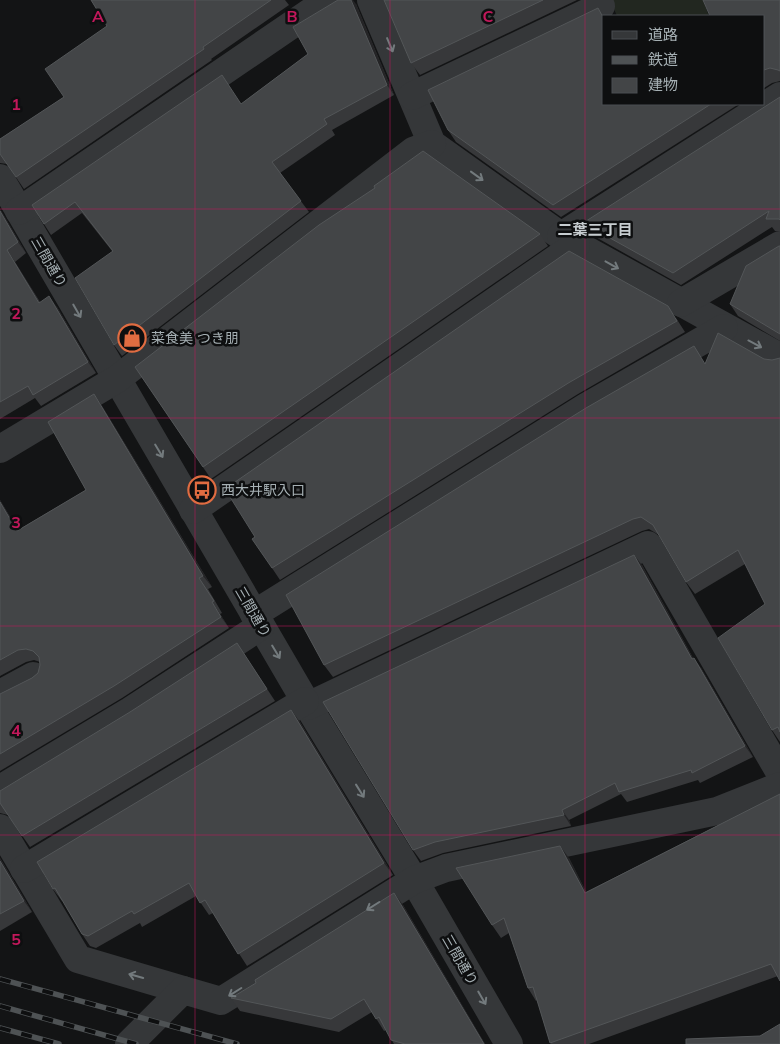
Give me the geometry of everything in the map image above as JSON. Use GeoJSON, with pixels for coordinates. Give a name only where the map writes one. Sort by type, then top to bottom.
{"type":"FeatureCollection","features":[{"type":"Feature","properties":{"kind":"street"},"geometry":{"type":"LineString","coordinates":[[19,211],[328,0]]}},
{"type":"Feature","properties":{"kind":"street"},"geometry":{"type":"LineString","coordinates":[[371,0],[432,144],[569,241],[680,304],[780,357]]}},
{"type":"Feature","properties":{"kind":"street"},"geometry":{"type":"LineString","coordinates":[[412,96],[601,6],[598,0]]}},
{"type":"Feature","properties":{"kind":"street"},"geometry":{"type":"LineString","coordinates":[[193,510],[569,241],[780,96]]}},
{"type":"Feature","properties":{"kind":"street"},"geometry":{"type":"LineString","coordinates":[[0,449],[116,379],[412,151],[432,144]]}},
{"type":"Feature","properties":{"kind":"street","name":"三間通り"},"geometry":{"type":"LineString","coordinates":[[0,178],[257,620],[414,880],[509,1044]]}},
{"type":"Feature","properties":{"kind":"street"},"geometry":{"type":"LineString","coordinates":[[680,304],[780,246]]}},
{"type":"Feature","properties":{"kind":"street"},"geometry":{"type":"LineString","coordinates":[[0,789],[130,712],[257,620],[586,408],[724,328]]}},
{"type":"Feature","properties":{"kind":"street"},"geometry":{"type":"LineString","coordinates":[[24,869],[306,703],[648,544],[780,773]]}},
{"type":"Feature","properties":{"kind":"street"},"geometry":{"type":"LineString","coordinates":[[0,694],[33,676]]}},
{"type":"Feature","properties":{"kind":"street"},"geometry":{"type":"LineString","coordinates":[[0,828],[78,959],[221,1001],[414,880],[446,868],[717,811],[780,786]]}},
{"type":"Feature","properties":{"kind":"street"},"geometry":{"type":"LineString","coordinates":[[129,1044],[183,990]]}},
{"type":"Feature","properties":{"kind":"shaded area"},"geometry":{"type":"Polygon","coordinates":[[[610,0],[703,0],[709,15],[617,15],[610,0]]]}},
{"type":"Feature","properties":{"kind":"building"},"geometry":{"type":"Polygon","coordinates":[[[91,0],[271,0],[203,47],[204,49],[16,177],[0,154],[0,139],[64,97],[45,69],[107,26],[91,0]]]}},
{"type":"Feature","properties":{"kind":"building"},"geometry":{"type":"Polygon","coordinates":[[[338,0],[351,0],[387,85],[324,119],[327,124],[272,162],[301,201],[114,345],[75,278],[113,251],[75,202],[44,224],[32,205],[222,75],[241,104],[308,54],[293,27],[338,0]]]}},
{"type":"Feature","properties":{"kind":"building"},"geometry":{"type":"Polygon","coordinates":[[[384,0],[543,0],[411,63],[384,0]]]}},
{"type":"Feature","properties":{"kind":"building"},"geometry":{"type":"Polygon","coordinates":[[[703,0],[780,0],[780,71],[770,68],[765,70],[765,15],[710,15],[703,0]]]}},
{"type":"Feature","properties":{"kind":"building"},"geometry":{"type":"Polygon","coordinates":[[[598,8],[602,15],[602,105],[709,105],[553,205],[448,130],[428,90],[598,8]]]}},
{"type":"Feature","properties":{"kind":"building"},"geometry":{"type":"Polygon","coordinates":[[[780,97],[780,220],[766,219],[769,211],[673,273],[583,223],[780,97]]]}},
{"type":"Feature","properties":{"kind":"building"},"geometry":{"type":"Polygon","coordinates":[[[423,151],[540,234],[203,467],[135,367],[319,225],[375,188],[374,186],[423,151]]]}},
{"type":"Feature","properties":{"kind":"building"},"geometry":{"type":"Polygon","coordinates":[[[0,211],[18,242],[7,250],[39,303],[49,296],[88,362],[33,395],[28,386],[0,402],[0,211]]]}},
{"type":"Feature","properties":{"kind":"building"},"geometry":{"type":"Polygon","coordinates":[[[779,246],[780,334],[730,304],[746,266],[779,246]]]}},
{"type":"Feature","properties":{"kind":"building"},"geometry":{"type":"Polygon","coordinates":[[[569,251],[668,306],[677,321],[570,382],[272,568],[252,539],[255,537],[225,489],[569,251]]]}},
{"type":"Feature","properties":{"kind":"building"},"geometry":{"type":"Polygon","coordinates":[[[718,333],[764,359],[780,358],[780,732],[778,727],[772,730],[718,638],[765,604],[738,550],[686,582],[653,525],[641,517],[633,519],[324,665],[286,595],[586,408],[694,346],[705,364],[718,333]]]}},
{"type":"Feature","properties":{"kind":"building"},"geometry":{"type":"Polygon","coordinates":[[[94,394],[203,576],[199,578],[214,601],[212,602],[221,617],[114,686],[0,754],[0,694],[32,678],[38,673],[40,665],[39,657],[33,651],[26,649],[18,650],[0,660],[0,502],[17,531],[86,490],[48,422],[94,394]]]}},
{"type":"Feature","properties":{"kind":"building"},"geometry":{"type":"Polygon","coordinates":[[[634,555],[692,659],[694,658],[745,746],[692,773],[691,770],[619,792],[615,783],[562,810],[564,815],[435,842],[413,850],[323,702],[634,555]]]}},
{"type":"Feature","properties":{"kind":"building"},"geometry":{"type":"Polygon","coordinates":[[[237,643],[267,689],[22,836],[0,803],[0,791],[130,712],[237,643]]]}},
{"type":"Feature","properties":{"kind":"building"},"geometry":{"type":"Polygon","coordinates":[[[291,710],[384,863],[238,954],[205,900],[200,903],[189,883],[134,914],[132,911],[88,936],[82,934],[37,862],[291,710]]]}},
{"type":"Feature","properties":{"kind":"building"},"geometry":{"type":"Polygon","coordinates":[[[780,794],[780,981],[771,964],[550,1043],[533,987],[528,988],[504,918],[492,925],[456,868],[560,846],[585,893],[780,794]]]}},
{"type":"Feature","properties":{"kind":"building"},"geometry":{"type":"Polygon","coordinates":[[[0,861],[24,901],[0,914],[0,861]]]}},
{"type":"Feature","properties":{"kind":"building"},"geometry":{"type":"Polygon","coordinates":[[[394,893],[484,1044],[405,1044],[391,1040],[379,1017],[376,1019],[364,999],[331,1019],[231,998],[256,983],[255,980],[394,893]]]}},
{"type":"Feature","properties":{"kind":"building"},"geometry":{"type":"Polygon","coordinates":[[[780,1024],[780,1044],[686,1044],[686,1039],[760,1036],[780,1024]]]}},
{"type":"Feature","properties":{"kind":"railway"},"geometry":{"type":"LineString","coordinates":[[0,979],[237,1044]]}},
{"type":"Feature","properties":{"kind":"railway"},"geometry":{"type":"LineString","coordinates":[[0,1006],[136,1044]]}},
{"type":"Feature","properties":{"kind":"railway"},"geometry":{"type":"LineString","coordinates":[[0,1028],[59,1044]]}},
{"type":"Feature","properties":{"kind":"place","name":"菜食美 つき朋"},"geometry":{"type":"Point","coordinates":[132,338]}},
{"type":"Feature","properties":{"kind":"place","name":"西大井駅入口"},"geometry":{"type":"Point","coordinates":[202,490]}},
{"type":"Feature","properties":{"kind":"district","name":"二葉三丁目"},"geometry":{"type":"Point","coordinates":[595,229]}}]}
